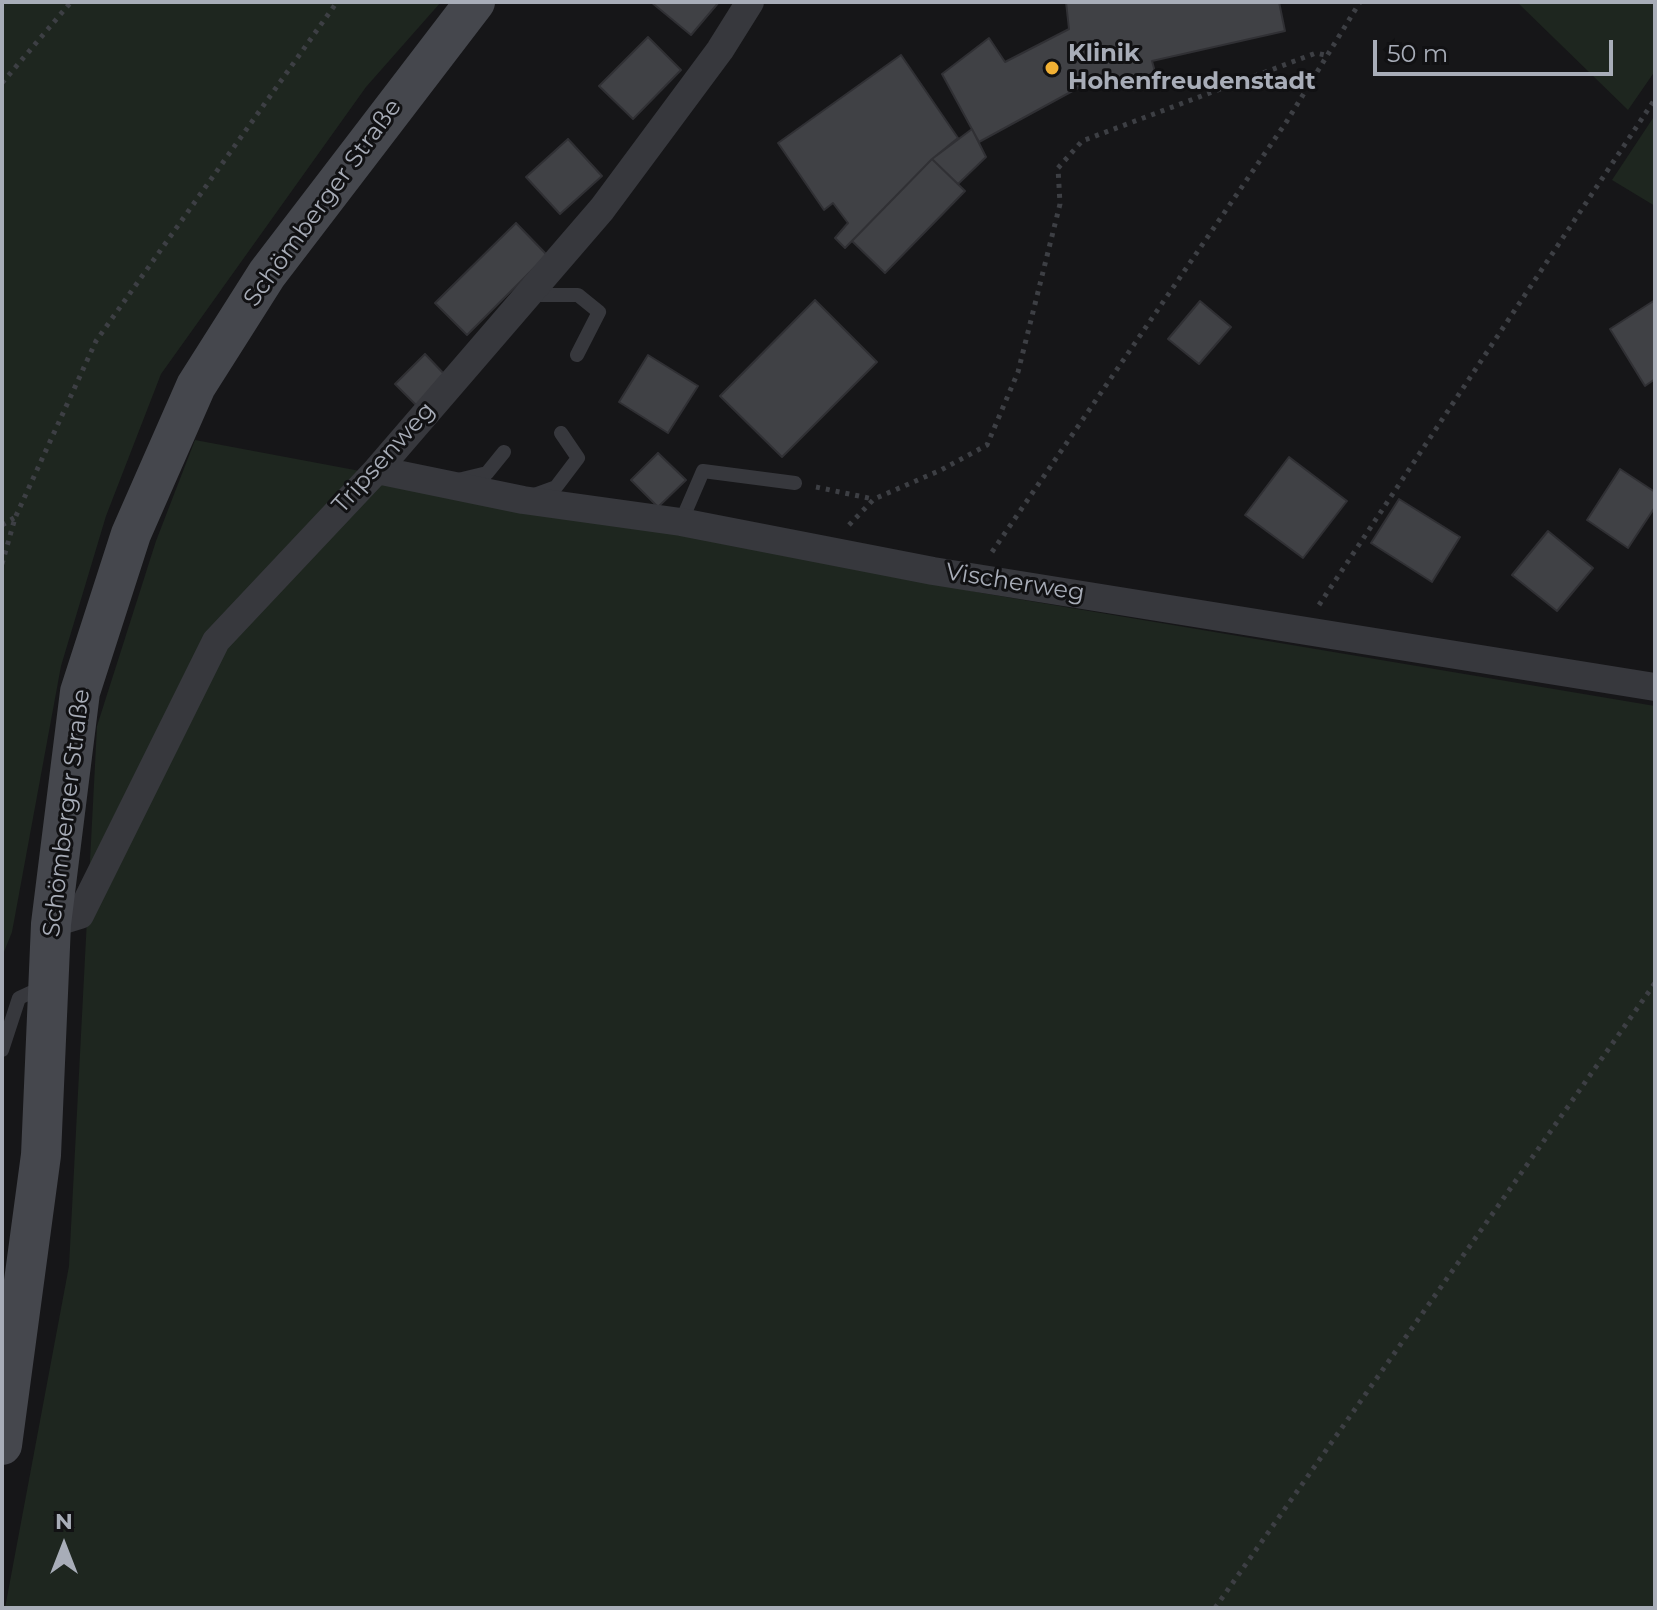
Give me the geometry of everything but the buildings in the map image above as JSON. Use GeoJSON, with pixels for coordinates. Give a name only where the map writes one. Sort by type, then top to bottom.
{"type":"FeatureCollection","features":[{"type":"Feature","properties":{"kind":"main road","name":"Schömberger Straße"},"geometry":{"type":"LineString","coordinates":[[2,1445],[41,1155],[51,924],[80,692],[131,534],[196,386],[267,274],[475,2]]}},
{"type":"Feature","properties":{"kind":"street","name":"Tripsenweg"},"geometry":{"type":"LineString","coordinates":[[51,924],[80,915],[216,641],[377,470],[602,209],[720,50],[750,2]]}},
{"type":"Feature","properties":{"kind":"street","name":"Vischerweg"},"geometry":{"type":"LineString","coordinates":[[377,470],[523,500],[681,522],[823,551],[1655,687]]}},
{"type":"Feature","properties":{"kind":"lane"},"geometry":{"type":"LineString","coordinates":[[528,295],[578,295],[599,312],[577,355]]}},
{"type":"Feature","properties":{"kind":"lane"},"geometry":{"type":"LineString","coordinates":[[523,500],[556,487],[578,458],[561,433]]}},
{"type":"Feature","properties":{"kind":"lane"},"geometry":{"type":"LineString","coordinates":[[446,484],[487,473],[504,452]]}},
{"type":"Feature","properties":{"kind":"lane"},"geometry":{"type":"LineString","coordinates":[[681,522],[703,471],[795,483]]}},
{"type":"Feature","properties":{"kind":"lane"},"geometry":{"type":"LineString","coordinates":[[2,1050],[19,998],[49,984]]}},
{"type":"Feature","properties":{"kind":"path"},"geometry":{"type":"LineString","coordinates":[[2,83],[71,2]]}},
{"type":"Feature","properties":{"kind":"path"},"geometry":{"type":"LineString","coordinates":[[2,564],[15,518],[96,341],[337,2]]}},
{"type":"Feature","properties":{"kind":"path"},"geometry":{"type":"LineString","coordinates":[[976,576],[1287,121],[1360,2]]}},
{"type":"Feature","properties":{"kind":"path"},"geometry":{"type":"LineString","coordinates":[[823,551],[874,499],[941,470],[987,445],[1018,372],[1060,204],[1058,168],[1082,141],[1316,53],[1325,55]]}},
{"type":"Feature","properties":{"kind":"path"},"geometry":{"type":"LineString","coordinates":[[1303,630],[1655,99]]}},
{"type":"Feature","properties":{"kind":"path"},"geometry":{"type":"LineString","coordinates":[[795,483],[874,499]]}},
{"type":"Feature","properties":{"kind":"path"},"geometry":{"type":"LineString","coordinates":[[2,525],[15,518]]}},
{"type":"Feature","properties":{"kind":"path"},"geometry":{"type":"LineString","coordinates":[[1215,1608],[1655,983]]}},
{"type":"Feature","properties":{"kind":"shaded area"},"geometry":{"type":"Polygon","coordinates":[[[2,2],[441,2],[366,87],[161,374],[106,516],[61,666],[12,932],[2,957],[2,2]]]}},
{"type":"Feature","properties":{"kind":"shaded area"},"geometry":{"type":"Polygon","coordinates":[[[1517,2],[1655,2],[1655,71],[1628,110],[1517,2]]]}},
{"type":"Feature","properties":{"kind":"shaded area"},"geometry":{"type":"Polygon","coordinates":[[[1655,115],[1655,206],[1612,180],[1655,115]]]}},
{"type":"Feature","properties":{"kind":"shaded area"},"geometry":{"type":"Polygon","coordinates":[[[195,440],[669,529],[982,593],[1655,706],[1655,1608],[5,1608],[69,1266],[97,726],[156,541],[195,440]]]}},
{"type":"Feature","properties":{"kind":"place","name":"Klinik Hohenfreudenstadt"},"geometry":{"type":"Point","coordinates":[1052,68]}}]}
